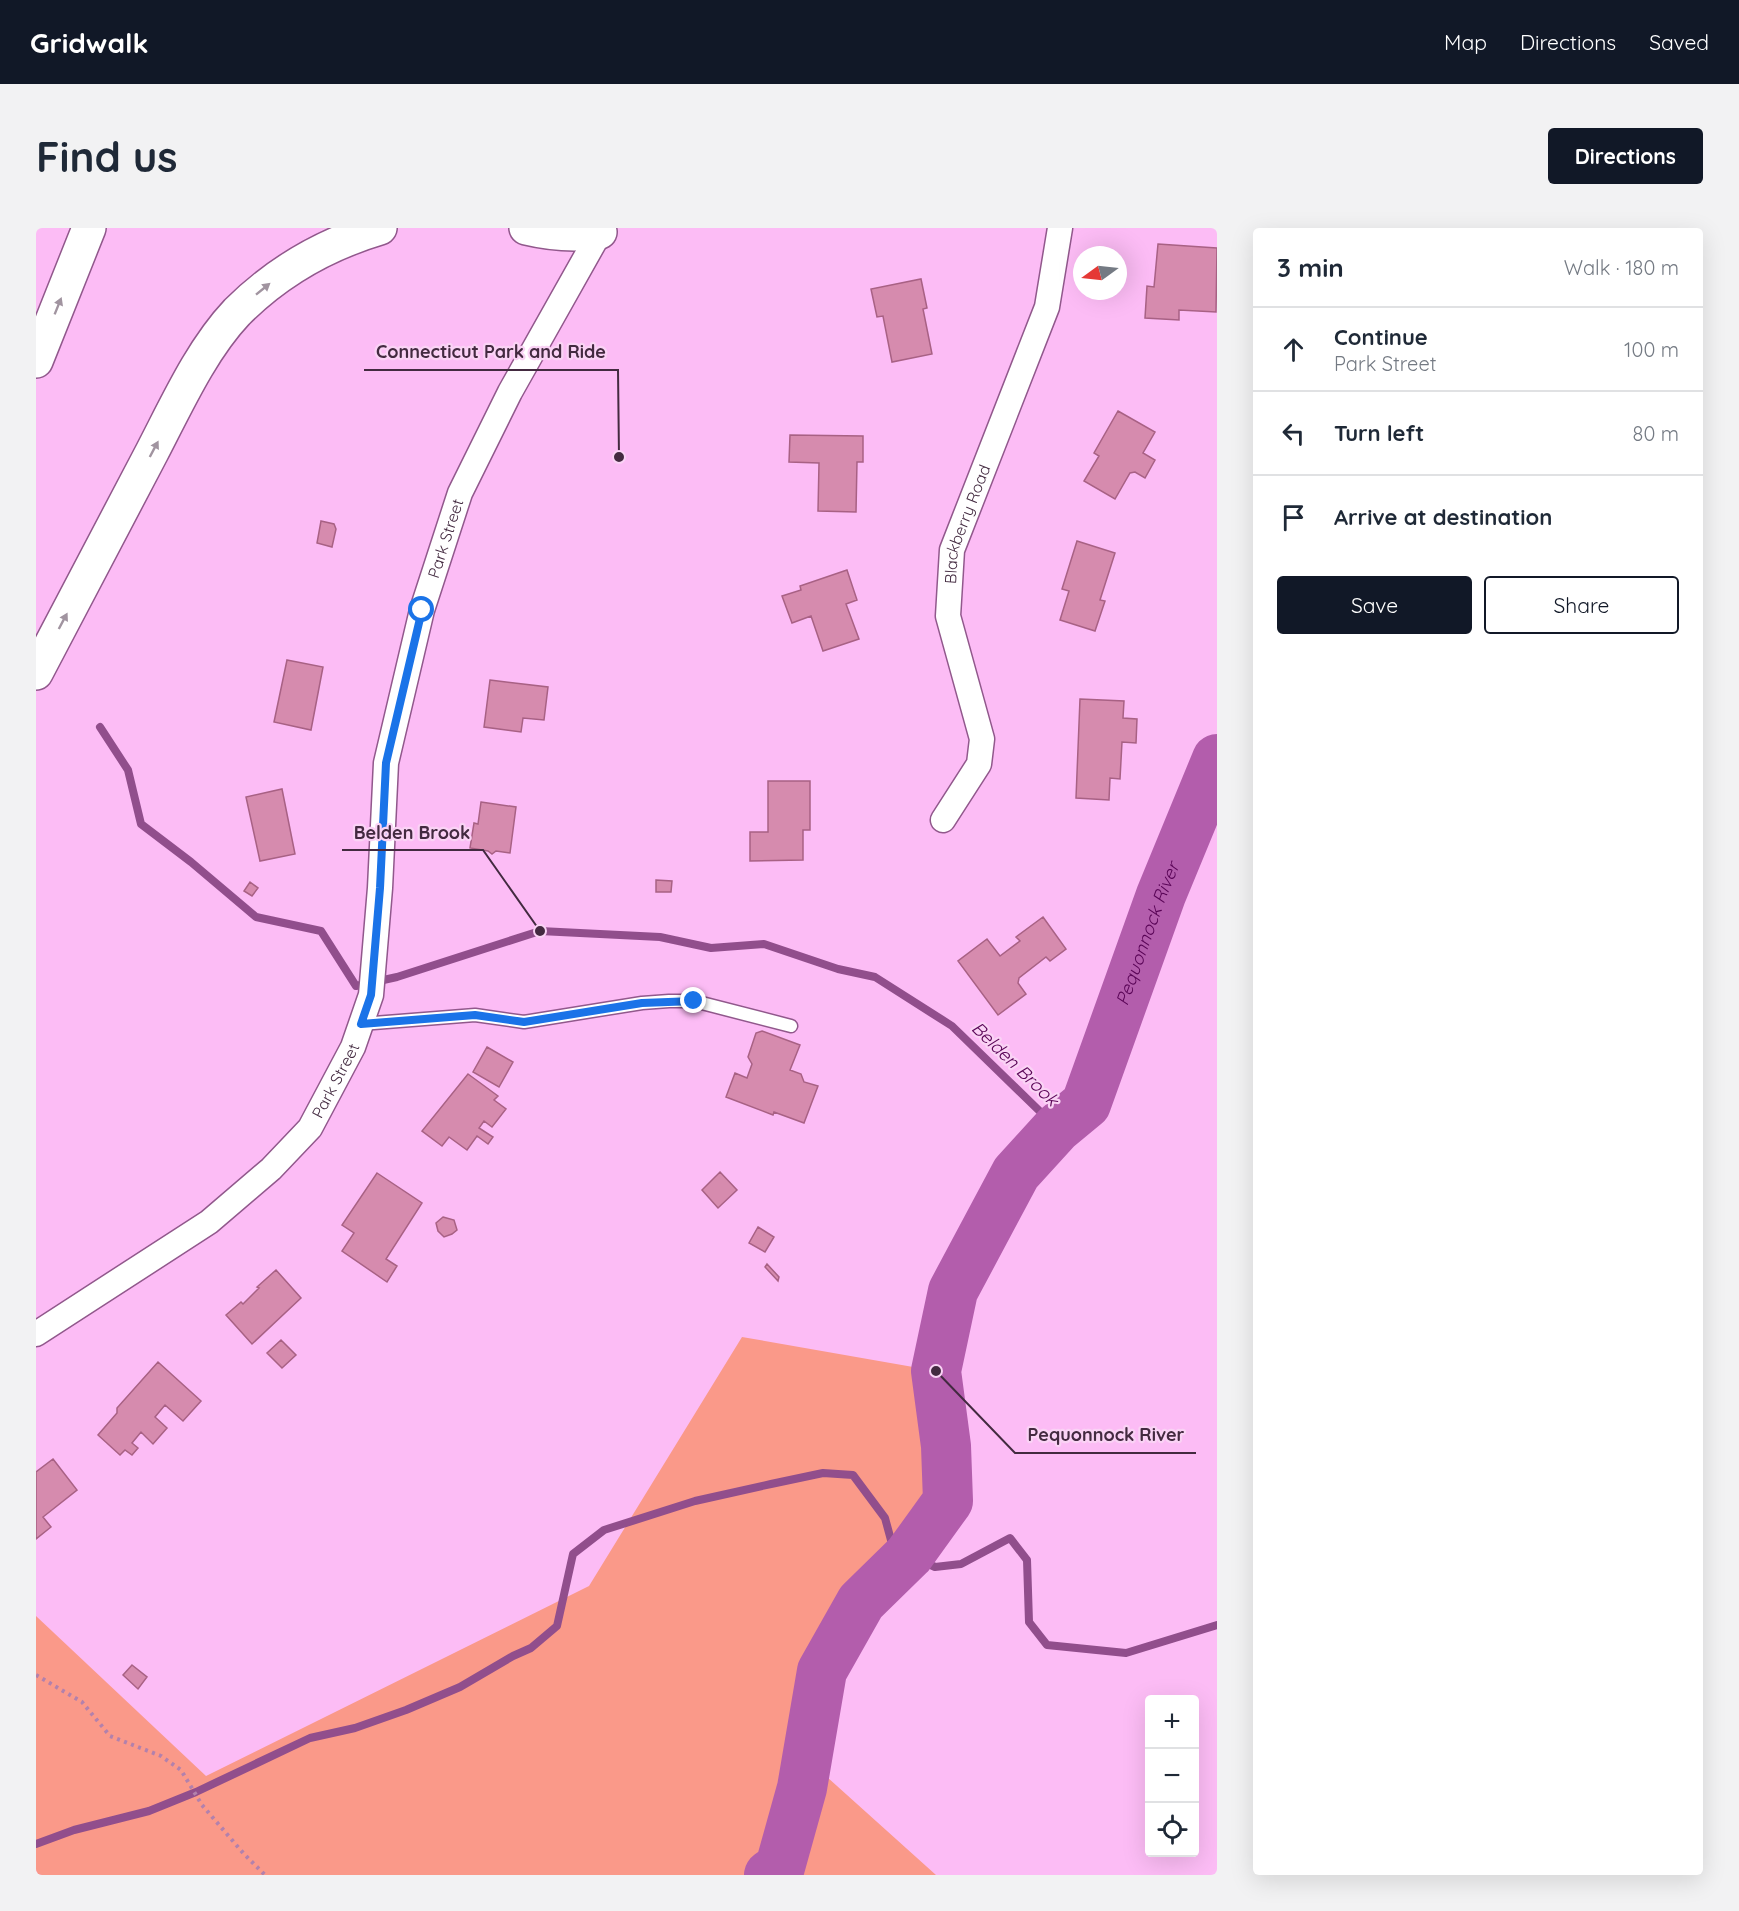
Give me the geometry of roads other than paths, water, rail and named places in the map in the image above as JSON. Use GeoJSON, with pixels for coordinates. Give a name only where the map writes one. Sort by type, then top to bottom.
{"type":"FeatureCollection","features":[{"type":"Feature","properties":{"kind":"highway"},"geometry":{"type":"LineString","coordinates":[[36,361],[89,228]]}},
{"type":"Feature","properties":{"kind":"highway"},"geometry":{"type":"LineString","coordinates":[[36,673],[179,401],[214,342],[236,314],[260,291],[289,270],[354,236],[380,228]]}},
{"type":"Feature","properties":{"kind":"highway"},"geometry":{"type":"LineString","coordinates":[[526,228],[564,235],[583,235],[599,230]]}},
{"type":"Feature","properties":{"kind":"street","name":"Blackberry Road"},"geometry":{"type":"LineString","coordinates":[[944,820],[979,764],[982,739],[948,616],[952,550],[1047,307],[1060,228]]}},
{"type":"Feature","properties":{"kind":"street","name":"Park Street"},"geometry":{"type":"LineString","coordinates":[[36,1334],[208,1222],[271,1169],[310,1128],[353,1047],[371,995],[380,888],[386,763],[414,638],[460,493],[510,392],[599,230]]}},
{"type":"Feature","properties":{"kind":"lane"},"geometry":{"type":"LineString","coordinates":[[361,1024],[475,1015],[524,1022],[642,1003],[694,1001],[791,1026]]}},
{"type":"Feature","properties":{"kind":"waterway","name":"Belden Brook"},"geometry":{"type":"LineString","coordinates":[[100,727],[128,770],[141,824],[191,862],[256,917],[321,931],[356,986],[397,977],[540,931],[660,937],[711,948],[764,944],[838,969],[875,977],[952,1026],[1057,1128]]}},
{"type":"Feature","properties":{"kind":"waterway","name":"Pequonnock River"},"geometry":{"type":"LineString","coordinates":[[769,1875],[780,1867],[802,1788],[822,1671],[861,1602],[909,1555],[948,1501],[946,1446],[936,1371],[953,1291],[1016,1173],[1057,1128],[1086,1104],[1161,895],[1217,759]]}},
{"type":"Feature","properties":{"kind":"waterway"},"geometry":{"type":"LineString","coordinates":[[36,1844],[74,1830],[149,1811],[196,1792],[310,1738],[355,1728],[406,1710],[460,1687],[531,1648],[557,1626],[573,1554],[604,1530],[695,1501],[771,1484],[823,1473],[853,1475],[885,1518],[898,1566]]}},
{"type":"Feature","properties":{"kind":"waterway"},"geometry":{"type":"LineString","coordinates":[[909,1555],[935,1567],[961,1564],[1010,1538],[1027,1560],[1029,1622],[1047,1645],[1126,1653],[1217,1625]]}},
{"type":"Feature","properties":{"kind":"place","name":"Connecticut Park and Ride"},"geometry":{"type":"Point","coordinates":[619,457]}},
{"type":"Feature","properties":{"kind":"place","name":"Belden Brook"},"geometry":{"type":"Point","coordinates":[540,931]}},
{"type":"Feature","properties":{"kind":"place","name":"Pequonnock River"},"geometry":{"type":"Point","coordinates":[936,1371]}}]}
